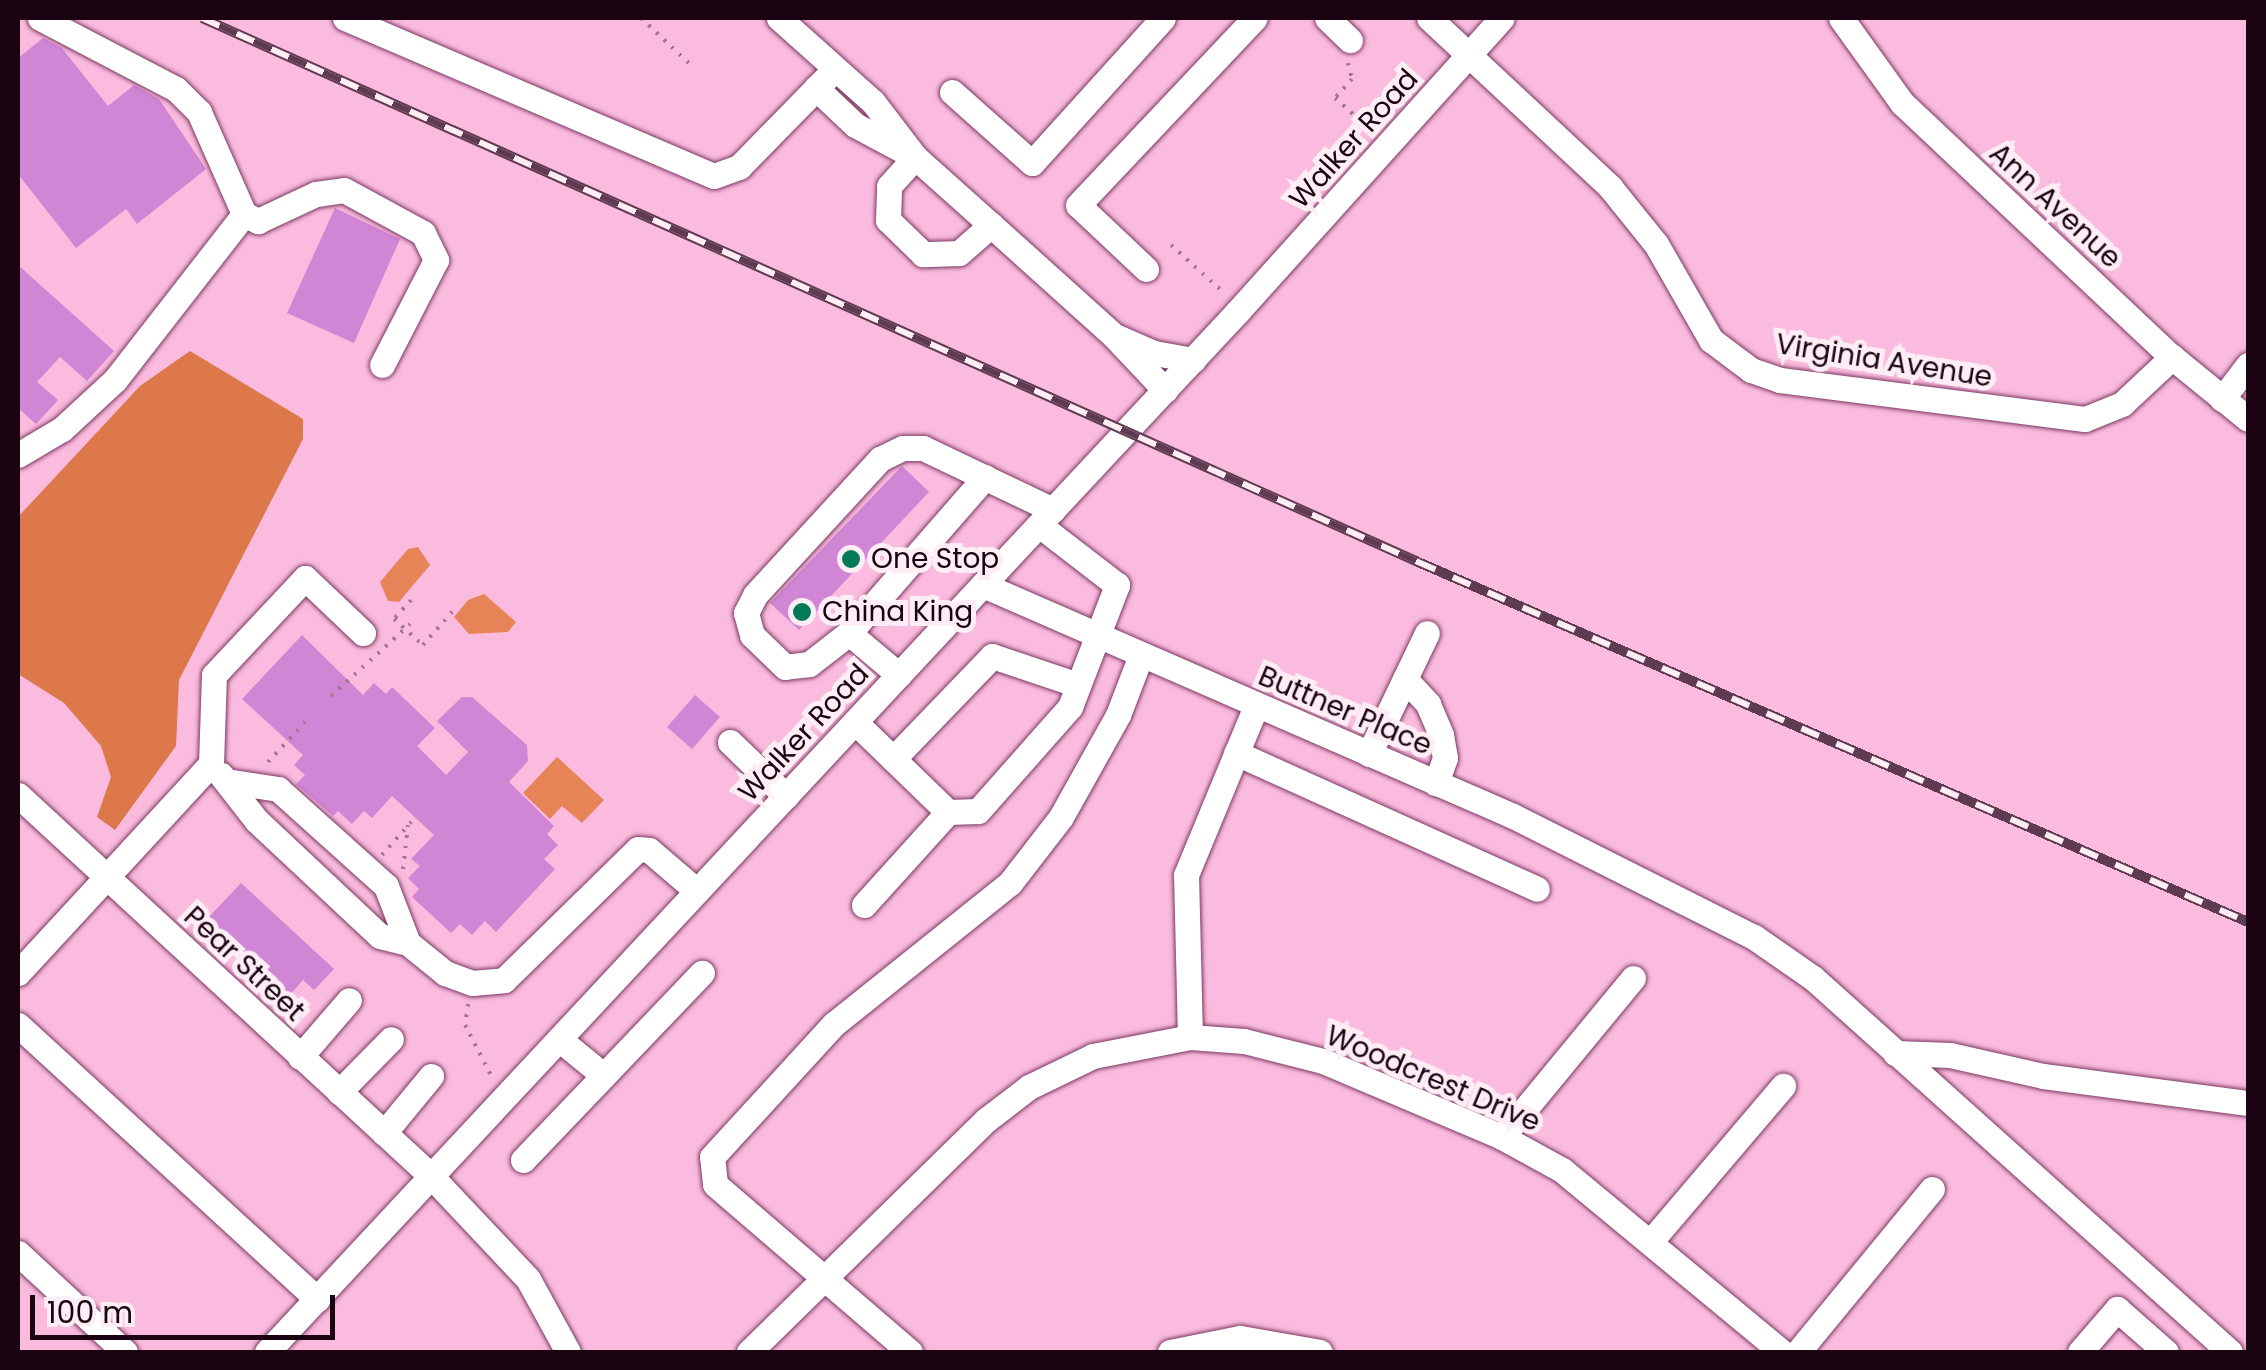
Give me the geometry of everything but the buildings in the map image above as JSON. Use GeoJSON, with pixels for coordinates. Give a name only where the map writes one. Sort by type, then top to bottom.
{"type":"FeatureCollection","features":[{"type":"Feature","properties":{"kind":"street"},"geometry":{"type":"LineString","coordinates":[[40,18],[176,89],[208,128],[244,214],[258,221],[316,194],[344,190],[423,233],[436,260],[382,365]]}},
{"type":"Feature","properties":{"kind":"street"},"geometry":{"type":"LineString","coordinates":[[345,18],[714,176],[740,167],[836,69]]}},
{"type":"Feature","properties":{"kind":"street"},"geometry":{"type":"LineString","coordinates":[[779,18],[873,102],[914,157],[1114,335],[1164,390]]}},
{"type":"Feature","properties":{"kind":"street"},"geometry":{"type":"LineString","coordinates":[[952,92],[1032,163],[1163,18]]}},
{"type":"Feature","properties":{"kind":"street"},"geometry":{"type":"LineString","coordinates":[[1146,269],[1078,205],[1255,18]]}},
{"type":"Feature","properties":{"kind":"street"},"geometry":{"type":"LineString","coordinates":[[1327,18],[1347,50]]}},
{"type":"Feature","properties":{"kind":"street","name":"Virginia Avenue"},"geometry":{"type":"LineString","coordinates":[[1428,18],[1610,187],[1656,244],[1711,340],[1752,370],[1780,380],[2085,419],[2122,404],[2172,356]]}},
{"type":"Feature","properties":{"kind":"street","name":"Walker Road"},"geometry":{"type":"LineString","coordinates":[[267,1352],[1193,360],[1502,18]]}},
{"type":"Feature","properties":{"kind":"street","name":"Ann Avenue"},"geometry":{"type":"LineString","coordinates":[[1841,18],[1902,104],[2172,356],[2248,419]]}},
{"type":"Feature","properties":{"kind":"street"},"geometry":{"type":"LineString","coordinates":[[816,88],[855,126],[914,157]]}},
{"type":"Feature","properties":{"kind":"street"},"geometry":{"type":"LineString","coordinates":[[914,157],[888,186],[884,204],[910,247],[939,257],[959,253],[991,225]]}},
{"type":"Feature","properties":{"kind":"street"},"geometry":{"type":"LineString","coordinates":[[18,455],[62,430],[115,380],[244,214]]}},
{"type":"Feature","properties":{"kind":"street"},"geometry":{"type":"LineString","coordinates":[[1114,335],[1154,353],[1193,360]]}},
{"type":"Feature","properties":{"kind":"street"},"geometry":{"type":"LineString","coordinates":[[2222,399],[2248,365]]}},
{"type":"Feature","properties":{"kind":"street"},"geometry":{"type":"LineString","coordinates":[[855,722],[948,812],[978,811],[1070,707],[1117,585],[1046,518],[985,477],[923,448],[880,459],[755,595],[746,613],[752,635],[785,667],[809,664],[849,633],[985,477]]}},
{"type":"Feature","properties":{"kind":"street"},"geometry":{"type":"LineString","coordinates":[[362,633],[305,578],[214,676],[218,773],[256,821],[380,936],[408,943],[445,974],[495,984],[626,854],[649,850],[697,891]]}},
{"type":"Feature","properties":{"kind":"street","name":"Buttner Place"},"geometry":{"type":"LineString","coordinates":[[982,585],[1436,783],[1681,897],[1812,978],[2230,1352]]}},
{"type":"Feature","properties":{"kind":"street"},"geometry":{"type":"LineString","coordinates":[[849,633],[899,674]]}},
{"type":"Feature","properties":{"kind":"street"},"geometry":{"type":"LineString","coordinates":[[1369,754],[1428,633]]}},
{"type":"Feature","properties":{"kind":"street"},"geometry":{"type":"LineString","coordinates":[[910,1352],[715,1184],[712,1158],[834,1024],[1010,883],[1061,817],[1118,715],[1141,655]]}},
{"type":"Feature","properties":{"kind":"street"},"geometry":{"type":"LineString","coordinates":[[894,760],[992,656],[1078,685]]}},
{"type":"Feature","properties":{"kind":"street"},"geometry":{"type":"LineString","coordinates":[[1406,679],[1428,704],[1440,735],[1445,758],[1436,783]]}},
{"type":"Feature","properties":{"kind":"street"},"geometry":{"type":"LineString","coordinates":[[1190,1037],[1186,876],[1256,706]]}},
{"type":"Feature","properties":{"kind":"street"},"geometry":{"type":"LineString","coordinates":[[730,742],[786,796]]}},
{"type":"Feature","properties":{"kind":"street"},"geometry":{"type":"LineString","coordinates":[[1236,753],[1537,888]]}},
{"type":"Feature","properties":{"kind":"street"},"geometry":{"type":"LineString","coordinates":[[18,973],[106,876],[218,773]]}},
{"type":"Feature","properties":{"kind":"street"},"geometry":{"type":"LineString","coordinates":[[218,773],[278,789],[386,886],[408,943]]}},
{"type":"Feature","properties":{"kind":"street","name":"Pear Street"},"geometry":{"type":"LineString","coordinates":[[18,795],[431,1176],[528,1279],[568,1352]]}},
{"type":"Feature","properties":{"kind":"street"},"geometry":{"type":"LineString","coordinates":[[864,905],[948,812]]}},
{"type":"Feature","properties":{"kind":"street"},"geometry":{"type":"LineString","coordinates":[[523,1160],[702,972]]}},
{"type":"Feature","properties":{"kind":"street"},"geometry":{"type":"LineString","coordinates":[[1502,1137],[1633,978]]}},
{"type":"Feature","properties":{"kind":"street"},"geometry":{"type":"LineString","coordinates":[[300,1057],[349,1000]]}},
{"type":"Feature","properties":{"kind":"street"},"geometry":{"type":"LineString","coordinates":[[18,1025],[317,1299]]}},
{"type":"Feature","properties":{"kind":"street","name":"Woodcrest Drive"},"geometry":{"type":"LineString","coordinates":[[748,1352],[986,1120],[1029,1088],[1094,1056],[1190,1037],[1244,1041],[1323,1061],[1502,1137],[1562,1170],[1782,1352]]}},
{"type":"Feature","properties":{"kind":"street"},"geometry":{"type":"LineString","coordinates":[[339,1092],[391,1038]]}},
{"type":"Feature","properties":{"kind":"street"},"geometry":{"type":"LineString","coordinates":[[559,1039],[603,1076]]}},
{"type":"Feature","properties":{"kind":"street"},"geometry":{"type":"LineString","coordinates":[[1895,1053],[1950,1055],[2044,1076],[2248,1103]]}},
{"type":"Feature","properties":{"kind":"street"},"geometry":{"type":"LineString","coordinates":[[384,1133],[431,1076]]}},
{"type":"Feature","properties":{"kind":"street"},"geometry":{"type":"LineString","coordinates":[[1651,1240],[1783,1086]]}},
{"type":"Feature","properties":{"kind":"street"},"geometry":{"type":"LineString","coordinates":[[1798,1352],[1932,1190]]}},
{"type":"Feature","properties":{"kind":"street"},"geometry":{"type":"LineString","coordinates":[[18,1252],[125,1352]]}},
{"type":"Feature","properties":{"kind":"street"},"geometry":{"type":"LineString","coordinates":[[2080,1352],[2118,1309],[2166,1352]]}},
{"type":"Feature","properties":{"kind":"street"},"geometry":{"type":"LineString","coordinates":[[1170,1352],[1240,1338],[1320,1352]]}},
{"type":"Feature","properties":{"kind":"path"},"geometry":{"type":"LineString","coordinates":[[641,18],[693,67]]}},
{"type":"Feature","properties":{"kind":"path"},"geometry":{"type":"LineString","coordinates":[[1347,50],[1354,73],[1336,98],[1369,128]]}},
{"type":"Feature","properties":{"kind":"path"},"geometry":{"type":"LineString","coordinates":[[1171,245],[1222,292]]}},
{"type":"Feature","properties":{"kind":"path"},"geometry":{"type":"LineString","coordinates":[[412,600],[394,619],[407,626],[423,645],[457,606]]}},
{"type":"Feature","properties":{"kind":"path"},"geometry":{"type":"LineString","coordinates":[[330,696],[407,626]]}},
{"type":"Feature","properties":{"kind":"path"},"geometry":{"type":"LineString","coordinates":[[268,762],[306,722]]}},
{"type":"Feature","properties":{"kind":"path"},"geometry":{"type":"LineString","coordinates":[[376,862],[410,823],[399,882]]}},
{"type":"Feature","properties":{"kind":"path"},"geometry":{"type":"LineString","coordinates":[[469,998],[464,1026],[492,1077]]}},
{"type":"Feature","properties":{"kind":"shaded area"},"geometry":{"type":"Polygon","coordinates":[[[190,351],[303,419],[303,439],[179,680],[176,746],[115,830],[97,817],[111,777],[101,746],[64,703],[18,674],[18,517],[140,386],[190,351]]]}},
{"type":"Feature","properties":{"kind":"shaded area"},"geometry":{"type":"Polygon","coordinates":[[[418,547],[430,565],[399,602],[388,601],[380,582],[408,549],[418,547]]]}},
{"type":"Feature","properties":{"kind":"shaded area"},"geometry":{"type":"Polygon","coordinates":[[[484,594],[516,622],[508,632],[469,634],[454,617],[468,600],[484,594]]]}},
{"type":"Feature","properties":{"kind":"shaded area"},"geometry":{"type":"Polygon","coordinates":[[[557,757],[604,800],[582,823],[562,806],[550,819],[523,793],[557,757]]]}},
{"type":"Feature","properties":{"kind":"railway"},"geometry":{"type":"LineString","coordinates":[[202,18],[1418,562],[2248,922]]}},
{"type":"Feature","properties":{"kind":"place","name":"One Stop"},"geometry":{"type":"Point","coordinates":[851,559]}},
{"type":"Feature","properties":{"kind":"place","name":"China King"},"geometry":{"type":"Point","coordinates":[802,612]}}]}
